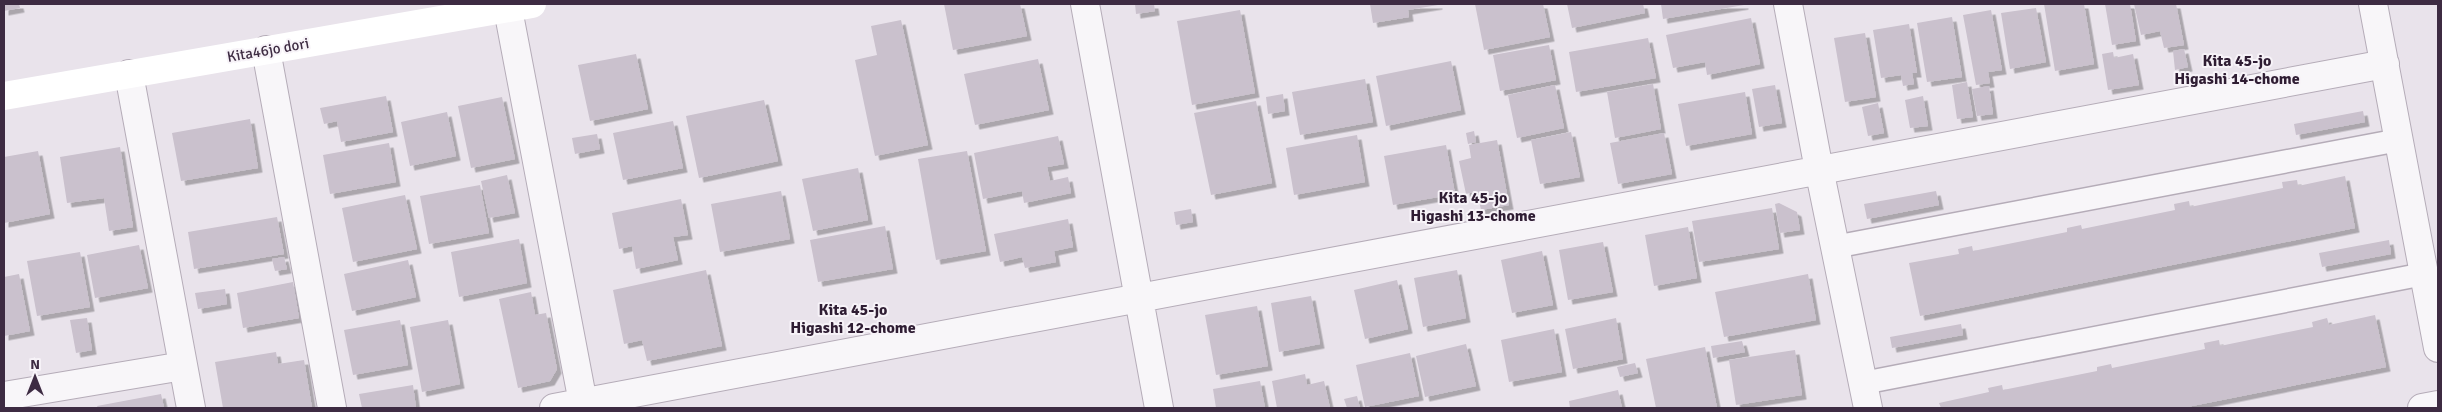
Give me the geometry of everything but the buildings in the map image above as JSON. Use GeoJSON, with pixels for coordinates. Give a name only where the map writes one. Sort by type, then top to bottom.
{"type":"FeatureCollection","features":[{"type":"Feature","properties":{"kind":"street"},"geometry":{"type":"LineString","coordinates":[[1086,4],[1137,299],[1159,408]]}},
{"type":"Feature","properties":{"kind":"street"},"geometry":{"type":"LineString","coordinates":[[1788,4],[1834,247],[1865,396]]}},
{"type":"Feature","properties":{"kind":"street"},"geometry":{"type":"LineString","coordinates":[[2373,4],[2438,348]]}},
{"type":"Feature","properties":{"kind":"street"},"geometry":{"type":"LineString","coordinates":[[515,5],[584,406]]}},
{"type":"Feature","properties":{"kind":"street","name":"Kita46jo dori"},"geometry":{"type":"LineString","coordinates":[[4,96],[515,5]]}},
{"type":"Feature","properties":{"kind":"street"},"geometry":{"type":"LineString","coordinates":[[266,50],[332,408]]}},
{"type":"Feature","properties":{"kind":"street"},"geometry":{"type":"LineString","coordinates":[[554,408],[584,406],[1137,299],[2385,64]]}},
{"type":"Feature","properties":{"kind":"street"},"geometry":{"type":"LineString","coordinates":[[129,74],[191,408]]}},
{"type":"Feature","properties":{"kind":"street"},"geometry":{"type":"LineString","coordinates":[[4,396],[182,366]]}},
{"type":"Feature","properties":{"kind":"street"},"geometry":{"type":"LineString","coordinates":[[2422,408],[2438,405]]}},
{"type":"Feature","properties":{"kind":"lane"},"geometry":{"type":"LineString","coordinates":[[1834,247],[2399,140]]}},
{"type":"Feature","properties":{"kind":"lane"},"geometry":{"type":"LineString","coordinates":[[1865,396],[2424,274]]}},
{"type":"Feature","properties":{"kind":"district","name":"Kita 45-jo Higashi 14-chome"},"geometry":{"type":"Point","coordinates":[2237,69]}},
{"type":"Feature","properties":{"kind":"district","name":"Kita 45-jo Higashi 13-chome"},"geometry":{"type":"Point","coordinates":[1473,206]}},
{"type":"Feature","properties":{"kind":"district","name":"Kita 45-jo Higashi 12-chome"},"geometry":{"type":"Point","coordinates":[853,318]}}]}
